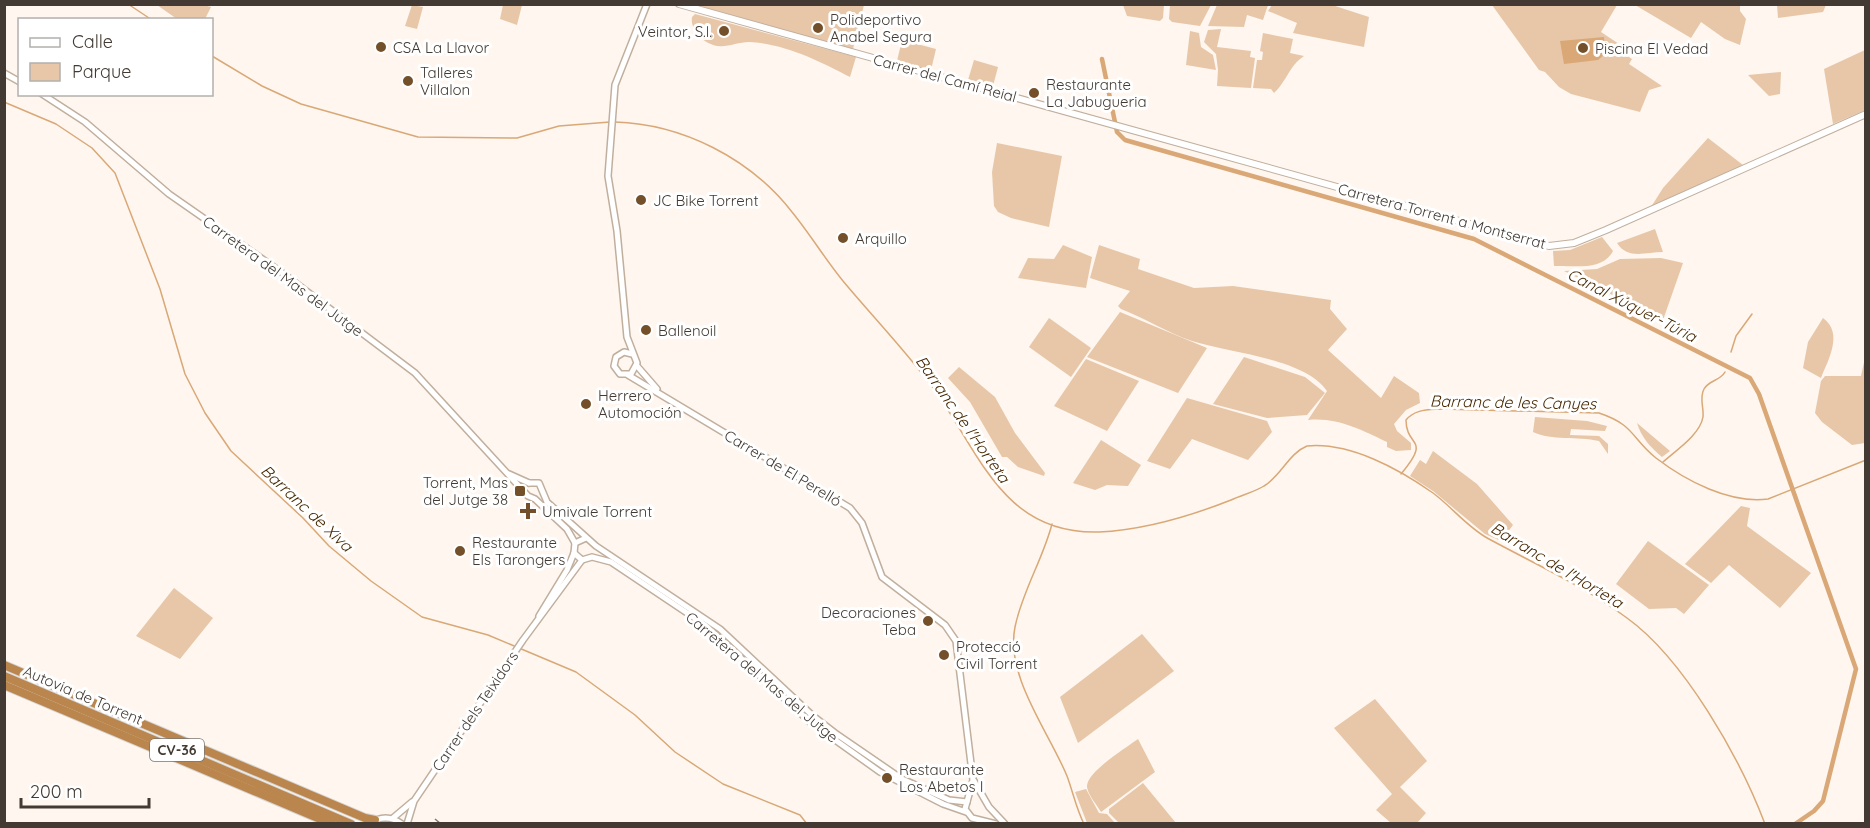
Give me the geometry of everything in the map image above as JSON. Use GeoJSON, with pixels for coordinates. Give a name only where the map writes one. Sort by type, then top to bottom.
{"type":"FeatureCollection","features":[{"type":"Feature","properties":{"kind":"highway"},"geometry":{"type":"LineString","coordinates":[[4,665],[372,822]]}},
{"type":"Feature","properties":{"kind":"highway","name":"Autovia de Torrent"},"geometry":{"type":"LineString","coordinates":[[4,676],[351,824]]}},
{"type":"Feature","properties":{"kind":"highway","name":"Autovia de Torrent"},"geometry":{"type":"LineString","coordinates":[[4,685],[332,824]]}},
{"type":"Feature","properties":{"kind":"highway"},"geometry":{"type":"LineString","coordinates":[[277,801],[325,824]]}},
{"type":"Feature","properties":{"kind":"main road","name":"Carrer del Camí Reial"},"geometry":{"type":"LineString","coordinates":[[679,4],[1109,123]]}},
{"type":"Feature","properties":{"kind":"main road","name":"Carretera Torrent a Montserrat"},"geometry":{"type":"LineString","coordinates":[[1109,123],[1549,246],[1574,243],[1606,230],[1866,114]]}},
{"type":"Feature","properties":{"kind":"street"},"geometry":{"type":"LineString","coordinates":[[640,4],[641,17]]}},
{"type":"Feature","properties":{"kind":"street"},"geometry":{"type":"LineString","coordinates":[[627,337],[621,353],[616,357],[614,366],[620,374],[628,375],[637,366],[627,337],[624,282],[608,176],[609,148],[613,98],[618,75],[647,4]]}},
{"type":"Feature","properties":{"kind":"street"},"geometry":{"type":"LineString","coordinates":[[4,74],[18,81]]}},
{"type":"Feature","properties":{"kind":"street","name":"Carretera del Mas del Jutge"},"geometry":{"type":"LineString","coordinates":[[45,96],[85,122],[168,194],[281,272],[415,372],[525,491]]}},
{"type":"Feature","properties":{"kind":"street"},"geometry":{"type":"LineString","coordinates":[[621,353],[632,354]]}},
{"type":"Feature","properties":{"kind":"street","name":"Carrer de El Perelló"},"geometry":{"type":"LineString","coordinates":[[637,366],[663,394]]}},
{"type":"Feature","properties":{"kind":"street","name":"Carrer de El Perelló"},"geometry":{"type":"LineString","coordinates":[[628,375],[850,508],[862,523],[882,577],[950,630],[957,641],[973,780]]}},
{"type":"Feature","properties":{"kind":"street","name":"Carretera del Mas del Jutge"},"geometry":{"type":"LineString","coordinates":[[509,474],[529,483]]}},
{"type":"Feature","properties":{"kind":"street"},"geometry":{"type":"LineString","coordinates":[[529,483],[539,483],[542,493],[552,508],[596,546],[592,557],[582,560],[574,553],[575,543],[567,529],[535,499],[528,496],[525,491],[529,483]]}},
{"type":"Feature","properties":{"kind":"street"},"geometry":{"type":"LineString","coordinates":[[535,499],[542,493]]}},
{"type":"Feature","properties":{"kind":"street"},"geometry":{"type":"LineString","coordinates":[[575,543],[587,538]]}},
{"type":"Feature","properties":{"kind":"street","name":"Carretera del Mas del Jutge"},"geometry":{"type":"LineString","coordinates":[[596,546],[714,624],[813,716],[883,767],[949,801],[968,800]]}},
{"type":"Feature","properties":{"kind":"street","name":"Carrer dels Teixidors"},"geometry":{"type":"LineString","coordinates":[[537,620],[574,553]]}},
{"type":"Feature","properties":{"kind":"street","name":"Carretera del Mas del Jutge"},"geometry":{"type":"LineString","coordinates":[[592,557],[610,562],[705,625],[810,722],[880,772],[943,804],[966,812]]}},
{"type":"Feature","properties":{"kind":"street","name":"Carrer dels Teixidors"},"geometry":{"type":"LineString","coordinates":[[393,818],[414,801],[523,640],[582,560]]}},
{"type":"Feature","properties":{"kind":"street"},"geometry":{"type":"LineString","coordinates":[[973,780],[989,807],[1005,824]]}},
{"type":"Feature","properties":{"kind":"street"},"geometry":{"type":"LineString","coordinates":[[973,780],[966,812],[972,818],[996,824]]}},
{"type":"Feature","properties":{"kind":"street"},"geometry":{"type":"LineString","coordinates":[[968,800],[982,796]]}},
{"type":"Feature","properties":{"kind":"street","name":"Carrer dels Teixidors"},"geometry":{"type":"LineString","coordinates":[[407,824],[414,801]]}},
{"type":"Feature","properties":{"kind":"street"},"geometry":{"type":"LineString","coordinates":[[981,819],[987,814],[989,807]]}},
{"type":"Feature","properties":{"kind":"street"},"geometry":{"type":"LineString","coordinates":[[372,822],[393,818],[402,824]]}},
{"type":"Feature","properties":{"kind":"green space","name":"Polideportivo Anabel Segura"},"geometry":{"type":"Polygon","coordinates":[[[703,4],[864,5],[853,49],[702,7],[703,4]]]}},
{"type":"Feature","properties":{"kind":"green space"},"geometry":{"type":"Polygon","coordinates":[[[1329,4],[1369,17],[1364,47],[1293,33],[1297,23],[1268,11],[1272,5],[1329,4]]]}},
{"type":"Feature","properties":{"kind":"green space"},"geometry":{"type":"Polygon","coordinates":[[[1777,4],[1826,5],[1823,12],[1778,18],[1777,4]]]}},
{"type":"Feature","properties":{"kind":"green space"},"geometry":{"type":"Polygon","coordinates":[[[157,5],[211,7],[206,18],[176,18],[157,5]]]}},
{"type":"Feature","properties":{"kind":"green space"},"geometry":{"type":"Polygon","coordinates":[[[412,5],[423,7],[417,29],[405,26],[412,5]]]}},
{"type":"Feature","properties":{"kind":"green space"},"geometry":{"type":"Polygon","coordinates":[[[503,5],[522,5],[517,25],[500,19],[503,5]]]}},
{"type":"Feature","properties":{"kind":"green space"},"geometry":{"type":"Polygon","coordinates":[[[1123,5],[1164,5],[1163,18],[1160,21],[1127,16],[1123,5]]]}},
{"type":"Feature","properties":{"kind":"green space"},"geometry":{"type":"Polygon","coordinates":[[[1170,5],[1211,5],[1200,26],[1172,22],[1169,19],[1170,5]]]}},
{"type":"Feature","properties":{"kind":"green space"},"geometry":{"type":"Polygon","coordinates":[[[1217,5],[1268,5],[1263,20],[1247,15],[1244,27],[1208,26],[1217,5]]]}},
{"type":"Feature","properties":{"kind":"green space"},"geometry":{"type":"Polygon","coordinates":[[[1492,5],[1617,5],[1601,32],[1625,48],[1623,53],[1632,59],[1629,64],[1662,86],[1649,90],[1640,112],[1571,94],[1559,87],[1545,72],[1539,70],[1492,5]]]}},
{"type":"Feature","properties":{"kind":"green space"},"geometry":{"type":"Polygon","coordinates":[[[1635,5],[1740,5],[1740,11],[1746,19],[1740,45],[1725,39],[1701,22],[1691,38],[1635,5]]]}},
{"type":"Feature","properties":{"kind":"green space"},"geometry":{"type":"Polygon","coordinates":[[[695,14],[856,57],[850,77],[788,49],[749,42],[713,45],[701,38],[695,30],[692,17],[695,14]]]}},
{"type":"Feature","properties":{"kind":"green space"},"geometry":{"type":"Polygon","coordinates":[[[1221,29],[1217,47],[1251,51],[1250,57],[1255,58],[1251,88],[1217,86],[1216,54],[1204,42],[1208,30],[1221,29]]]}},
{"type":"Feature","properties":{"kind":"green space"},"geometry":{"type":"Polygon","coordinates":[[[1190,31],[1199,33],[1201,47],[1213,55],[1216,70],[1186,65],[1190,31]]]}},
{"type":"Feature","properties":{"kind":"green space"},"geometry":{"type":"Polygon","coordinates":[[[1263,33],[1293,39],[1290,53],[1304,56],[1295,64],[1274,93],[1271,89],[1253,88],[1257,60],[1262,60],[1263,52],[1260,51],[1263,33]]]}},
{"type":"Feature","properties":{"kind":"green space"},"geometry":{"type":"Polygon","coordinates":[[[902,40],[936,49],[931,70],[897,61],[902,40]]]}},
{"type":"Feature","properties":{"kind":"green space"},"geometry":{"type":"Polygon","coordinates":[[[1865,50],[1865,110],[1833,124],[1824,69],[1865,50]]]}},
{"type":"Feature","properties":{"kind":"green space"},"geometry":{"type":"Polygon","coordinates":[[[974,60],[998,67],[993,86],[968,80],[974,60]]]}},
{"type":"Feature","properties":{"kind":"green space"},"geometry":{"type":"Polygon","coordinates":[[[1781,72],[1780,94],[1769,96],[1748,75],[1781,72]]]}},
{"type":"Feature","properties":{"kind":"green space"},"geometry":{"type":"Polygon","coordinates":[[[1708,138],[1743,165],[1651,207],[1663,188],[1708,138]]]}},
{"type":"Feature","properties":{"kind":"green space"},"geometry":{"type":"Polygon","coordinates":[[[997,143],[1062,156],[1049,227],[1011,218],[998,212],[994,206],[992,172],[997,143]]]}},
{"type":"Feature","properties":{"kind":"green space"},"geometry":{"type":"Polygon","coordinates":[[[1655,229],[1663,252],[1643,254],[1626,252],[1617,243],[1655,229]]]}},
{"type":"Feature","properties":{"kind":"green space"},"geometry":{"type":"Polygon","coordinates":[[[1602,237],[1613,251],[1602,262],[1586,266],[1554,266],[1553,251],[1570,250],[1602,237]]]}},
{"type":"Feature","properties":{"kind":"green space"},"geometry":{"type":"Polygon","coordinates":[[[1063,245],[1092,257],[1086,288],[1018,278],[1028,258],[1054,259],[1063,245]]]}},
{"type":"Feature","properties":{"kind":"green space"},"geometry":{"type":"Polygon","coordinates":[[[1099,245],[1140,259],[1138,269],[1194,288],[1233,286],[1331,300],[1330,309],[1347,329],[1328,350],[1381,398],[1394,376],[1419,393],[1420,403],[1406,410],[1394,424],[1397,431],[1411,443],[1411,450],[1396,451],[1387,447],[1387,442],[1339,422],[1308,420],[1327,391],[1302,371],[1265,358],[1192,341],[1121,309],[1118,306],[1130,291],[1090,278],[1099,245]]]}},
{"type":"Feature","properties":{"kind":"green space"},"geometry":{"type":"Polygon","coordinates":[[[1661,258],[1683,263],[1663,320],[1564,271],[1597,269],[1620,259],[1661,258]]]}},
{"type":"Feature","properties":{"kind":"green space"},"geometry":{"type":"Polygon","coordinates":[[[1120,312],[1207,348],[1178,393],[1087,357],[1120,312]]]}},
{"type":"Feature","properties":{"kind":"green space"},"geometry":{"type":"Polygon","coordinates":[[[1049,318],[1091,348],[1071,377],[1029,347],[1049,318]]]}},
{"type":"Feature","properties":{"kind":"green space"},"geometry":{"type":"Polygon","coordinates":[[[1823,318],[1833,331],[1833,339],[1830,355],[1821,378],[1803,368],[1808,342],[1823,318]]]}},
{"type":"Feature","properties":{"kind":"green space"},"geometry":{"type":"Polygon","coordinates":[[[1244,357],[1305,377],[1325,393],[1307,415],[1267,418],[1213,404],[1244,357]]]}},
{"type":"Feature","properties":{"kind":"green space"},"geometry":{"type":"Polygon","coordinates":[[[1865,358],[1865,443],[1852,445],[1822,422],[1815,413],[1821,381],[1825,376],[1861,376],[1865,358]]]}},
{"type":"Feature","properties":{"kind":"green space"},"geometry":{"type":"Polygon","coordinates":[[[1086,359],[1139,381],[1107,431],[1054,406],[1086,359]]]}},
{"type":"Feature","properties":{"kind":"green space"},"geometry":{"type":"Polygon","coordinates":[[[959,367],[995,397],[1015,433],[1045,473],[1044,476],[1018,467],[1007,457],[1002,457],[970,402],[948,378],[959,367]]]}},
{"type":"Feature","properties":{"kind":"green space"},"geometry":{"type":"Polygon","coordinates":[[[1187,398],[1267,421],[1272,432],[1248,460],[1192,439],[1170,469],[1147,461],[1187,398]]]}},
{"type":"Feature","properties":{"kind":"green space"},"geometry":{"type":"Polygon","coordinates":[[[1535,417],[1587,421],[1607,426],[1605,431],[1571,429],[1570,435],[1599,436],[1608,444],[1608,454],[1599,441],[1540,435],[1533,432],[1535,417]]]}},
{"type":"Feature","properties":{"kind":"green space"},"geometry":{"type":"Polygon","coordinates":[[[1637,423],[1670,451],[1662,457],[1647,442],[1637,423]]]}},
{"type":"Feature","properties":{"kind":"green space"},"geometry":{"type":"Polygon","coordinates":[[[1101,440],[1141,465],[1128,486],[1107,485],[1095,490],[1073,483],[1101,440]]]}},
{"type":"Feature","properties":{"kind":"green space"},"geometry":{"type":"Polygon","coordinates":[[[1433,451],[1477,484],[1513,525],[1501,541],[1485,534],[1433,491],[1410,476],[1420,460],[1426,464],[1433,451]]]}},
{"type":"Feature","properties":{"kind":"green space"},"geometry":{"type":"Polygon","coordinates":[[[1741,506],[1750,508],[1747,526],[1811,573],[1780,608],[1729,565],[1711,583],[1685,564],[1741,506]]]}},
{"type":"Feature","properties":{"kind":"green space"},"geometry":{"type":"Polygon","coordinates":[[[1648,541],[1709,585],[1684,614],[1676,608],[1649,609],[1616,584],[1648,541]]]}},
{"type":"Feature","properties":{"kind":"green space"},"geometry":{"type":"Polygon","coordinates":[[[174,588],[213,618],[180,659],[136,636],[174,588]]]}},
{"type":"Feature","properties":{"kind":"green space"},"geometry":{"type":"Polygon","coordinates":[[[1142,634],[1174,671],[1078,743],[1060,697],[1142,634]]]}},
{"type":"Feature","properties":{"kind":"green space"},"geometry":{"type":"Polygon","coordinates":[[[1375,699],[1427,761],[1400,787],[1426,813],[1417,823],[1391,823],[1376,810],[1392,794],[1334,728],[1375,699]]]}},
{"type":"Feature","properties":{"kind":"green space"},"geometry":{"type":"Polygon","coordinates":[[[1138,739],[1155,772],[1101,812],[1088,790],[1088,781],[1116,754],[1138,739]]]}},
{"type":"Feature","properties":{"kind":"green space"},"geometry":{"type":"Polygon","coordinates":[[[1143,783],[1176,823],[1119,823],[1109,813],[1109,809],[1143,783]]]}},
{"type":"Feature","properties":{"kind":"green space"},"geometry":{"type":"Polygon","coordinates":[[[1086,789],[1099,813],[1107,814],[1115,823],[1087,823],[1075,792],[1086,789]]]}},
{"type":"Feature","properties":{"kind":"shaded area","name":"Piscina El Vedad"},"geometry":{"type":"Polygon","coordinates":[[[1604,37],[1605,54],[1598,60],[1564,64],[1560,41],[1604,37]]]}},
{"type":"Feature","properties":{"kind":"waterway","name":"Barranc de l'Horteta"},"geometry":{"type":"LineString","coordinates":[[128,4],[149,18]]}},
{"type":"Feature","properties":{"kind":"waterway","name":"Barranc de l'Horteta"},"geometry":{"type":"LineString","coordinates":[[213,57],[262,86],[301,104],[418,137],[517,138],[559,126],[610,122]]}},
{"type":"Feature","properties":{"kind":"waterway","name":"Canal Xúquer-Túria"},"geometry":{"type":"LineString","coordinates":[[1102,59],[1117,132],[1125,140],[1474,239],[1750,378],[1759,394],[1856,669],[1823,801],[1814,811],[1795,824]]}},
{"type":"Feature","properties":{"kind":"waterway","name":"Barranc de Xiva"},"geometry":{"type":"LineString","coordinates":[[4,102],[56,124],[92,148],[115,173],[160,289],[185,374],[205,413],[231,451],[303,518],[329,546],[371,581],[422,617],[488,635],[576,672],[635,715],[675,752],[723,784],[800,815],[807,824]]}},
{"type":"Feature","properties":{"kind":"waterway","name":"Barranc de l'Horteta"},"geometry":{"type":"LineString","coordinates":[[615,122],[665,129],[689,137],[735,160],[756,175],[799,220],[843,281],[934,389],[998,486],[1017,505],[1039,520],[1066,529],[1099,532],[1133,529],[1182,517],[1256,490],[1270,482],[1295,454],[1307,446],[1340,448],[1373,459],[1405,475],[1433,493],[1481,534],[1611,606],[1648,636],[1669,658],[1708,712],[1741,770],[1765,824]]}},
{"type":"Feature","properties":{"kind":"waterway"},"geometry":{"type":"LineString","coordinates":[[1731,352],[1736,336],[1752,314]]}},
{"type":"Feature","properties":{"kind":"waterway"},"geometry":{"type":"LineString","coordinates":[[1663,462],[1697,430],[1703,417],[1704,389],[1725,372]]}},
{"type":"Feature","properties":{"kind":"waterway","name":"Barranc de les Canyes"},"geometry":{"type":"LineString","coordinates":[[1401,474],[1415,454],[1416,448],[1407,429],[1406,420],[1418,412],[1441,409],[1599,413],[1620,422],[1656,458],[1681,475],[1709,489],[1754,500],[1768,499],[1866,460]]}},
{"type":"Feature","properties":{"kind":"waterway"},"geometry":{"type":"LineString","coordinates":[[1052,524],[1018,614],[1014,646],[1016,665],[1030,703],[1067,776],[1084,824]]}},
{"type":"Feature","properties":{"kind":"railway"},"geometry":{"type":"LineString","coordinates":[[435,819],[441,824]]}},
{"type":"Feature","properties":{"kind":"place","name":"Polideportivo Anabel Segura"},"geometry":{"type":"Point","coordinates":[818,28]}},
{"type":"Feature","properties":{"kind":"place","name":"Veintor, S.l."},"geometry":{"type":"Point","coordinates":[724,31]}},
{"type":"Feature","properties":{"kind":"place","name":"CSA La Llavor"},"geometry":{"type":"Point","coordinates":[381,47]}},
{"type":"Feature","properties":{"kind":"place","name":"Piscina El Vedad"},"geometry":{"type":"Point","coordinates":[1583,48]}},
{"type":"Feature","properties":{"kind":"place","name":"Talleres Villalon"},"geometry":{"type":"Point","coordinates":[408,81]}},
{"type":"Feature","properties":{"kind":"place","name":"Restaurante La Jabugueria"},"geometry":{"type":"Point","coordinates":[1034,93]}},
{"type":"Feature","properties":{"kind":"place","name":"JC Bike Torrent"},"geometry":{"type":"Point","coordinates":[641,200]}},
{"type":"Feature","properties":{"kind":"place","name":"Arquillo"},"geometry":{"type":"Point","coordinates":[843,238]}},
{"type":"Feature","properties":{"kind":"place","name":"Ballenoil"},"geometry":{"type":"Point","coordinates":[646,330]}},
{"type":"Feature","properties":{"kind":"place","name":"Herrero Automoción"},"geometry":{"type":"Point","coordinates":[586,404]}},
{"type":"Feature","properties":{"kind":"place","name":"Torrent, Mas del Jutge 38"},"geometry":{"type":"Point","coordinates":[520,491]}},
{"type":"Feature","properties":{"kind":"place","name":"Umivale Torrent"},"geometry":{"type":"Point","coordinates":[528,511]}},
{"type":"Feature","properties":{"kind":"place","name":"Restaurante Els Tarongers"},"geometry":{"type":"Point","coordinates":[460,551]}},
{"type":"Feature","properties":{"kind":"place","name":"Decoraciones Teba"},"geometry":{"type":"Point","coordinates":[928,621]}},
{"type":"Feature","properties":{"kind":"place","name":"Protecció Civil Torrent"},"geometry":{"type":"Point","coordinates":[944,655]}},
{"type":"Feature","properties":{"kind":"place","name":"Restaurante Los Abetos I"},"geometry":{"type":"Point","coordinates":[887,778]}}]}
